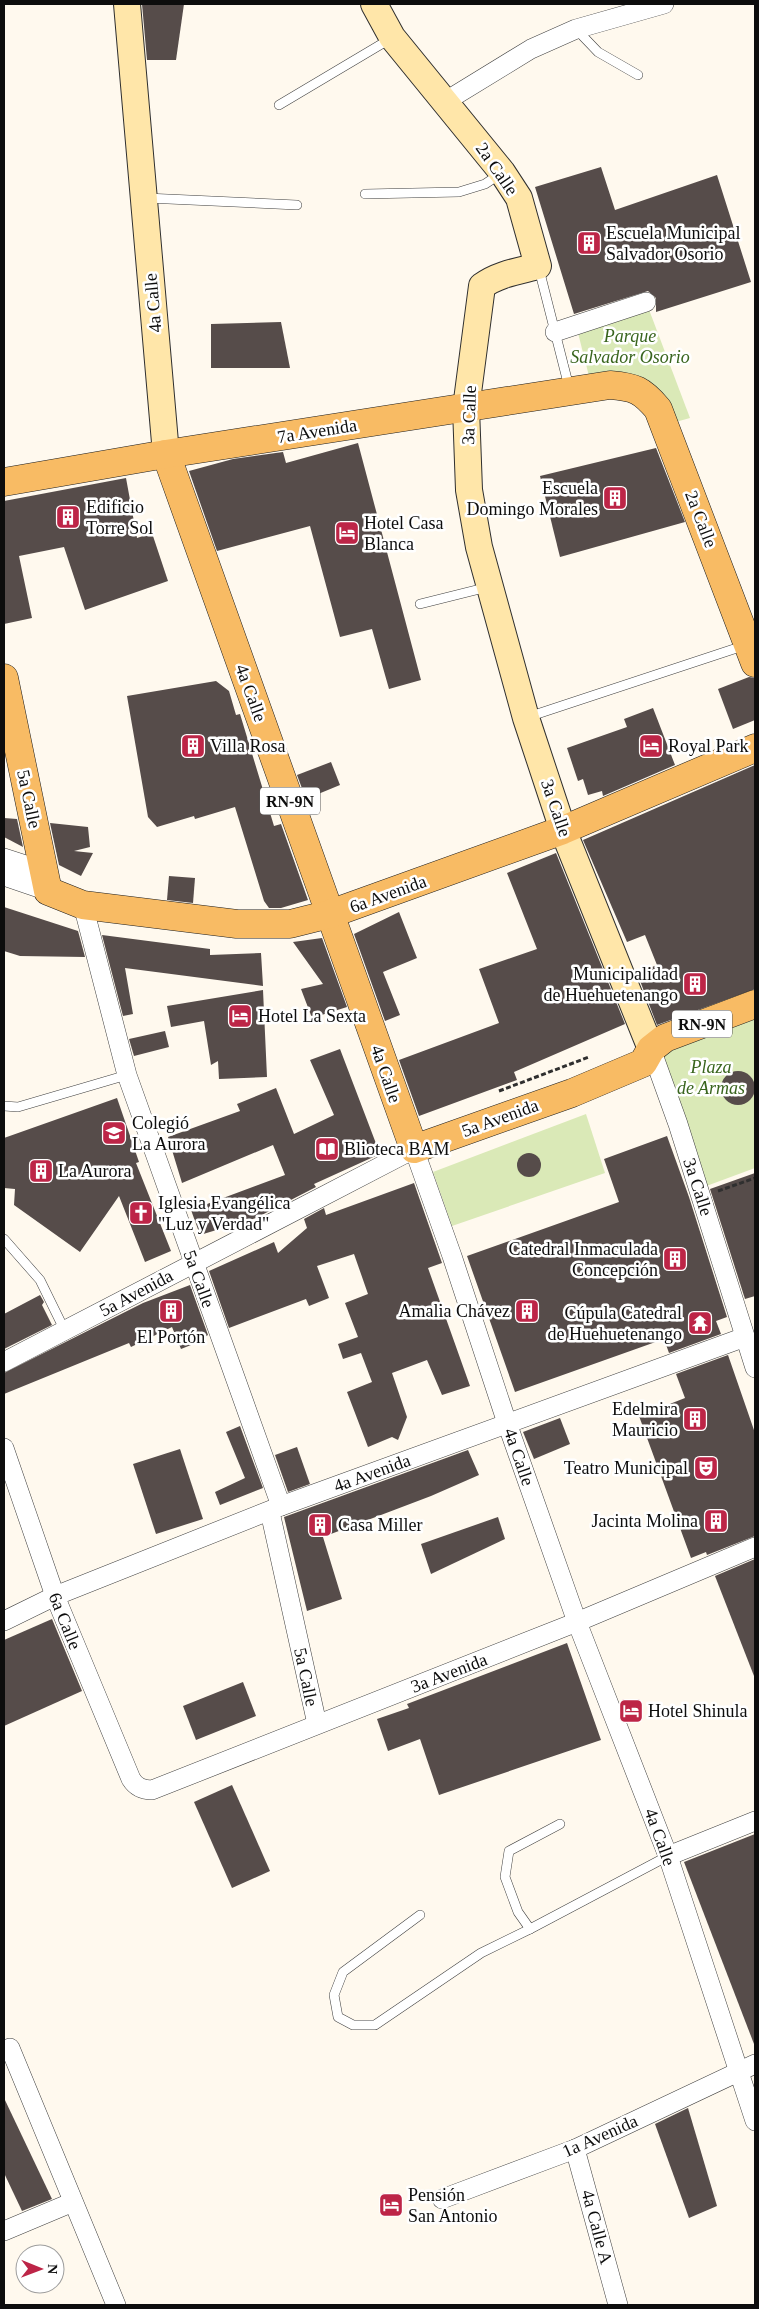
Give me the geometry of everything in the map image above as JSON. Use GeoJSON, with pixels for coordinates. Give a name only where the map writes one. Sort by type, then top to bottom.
{"type":"FeatureCollection","features":[{"type":"Feature","properties":{"kind":"main road","name":"4a Calle"},"geometry":{"type":"LineString","coordinates":[[127,4],[166,454],[414,1149]]}},
{"type":"Feature","properties":{"kind":"main road","name":"2a Calle"},"geometry":{"type":"LineString","coordinates":[[374,4],[392,37],[446,101],[502,172],[519,198],[538,266]]}},
{"type":"Feature","properties":{"kind":"main road","name":"3a Calle"},"geometry":{"type":"LineString","coordinates":[[538,266],[512,272],[477,287],[466,408],[470,490],[479,547],[488,587],[526,718],[563,830],[651,1049]]}},
{"type":"Feature","properties":{"kind":"main road","name":"7a Avenida"},"geometry":{"type":"LineString","coordinates":[[4,482],[166,454],[610,385],[631,387]]}},
{"type":"Feature","properties":{"kind":"main road","name":"2a Calle"},"geometry":{"type":"LineString","coordinates":[[631,387],[645,394],[658,409],[752,654]]}},
{"type":"Feature","properties":{"kind":"main road","name":"5a Calle"},"geometry":{"type":"LineString","coordinates":[[4,678],[46,881]]}},
{"type":"Feature","properties":{"kind":"main road","name":"6a Avenida"},"geometry":{"type":"LineString","coordinates":[[46,881],[83,905],[237,924],[290,924],[330,914],[563,830],[755,748]]}},
{"type":"Feature","properties":{"kind":"main road","name":"5a Avenida"},"geometry":{"type":"LineString","coordinates":[[414,1149],[572,1093],[643,1063],[651,1049],[666,1038],[755,1004]]}},
{"type":"Feature","properties":{"kind":"street"},"geometry":{"type":"LineString","coordinates":[[446,101],[530,49],[576,29],[664,4]]}},
{"type":"Feature","properties":{"kind":"street"},"geometry":{"type":"LineString","coordinates":[[555,332],[646,302]]}},
{"type":"Feature","properties":{"kind":"street"},"geometry":{"type":"LineString","coordinates":[[4,858],[46,881]]}},
{"type":"Feature","properties":{"kind":"street","name":"6a Avenida"},"geometry":{"type":"LineString","coordinates":[[4,876],[46,881]]}},
{"type":"Feature","properties":{"kind":"street","name":"5a Calle"},"geometry":{"type":"LineString","coordinates":[[83,905],[127,1076],[193,1263],[276,1509],[317,1724]]}},
{"type":"Feature","properties":{"kind":"street","name":"3a Calle"},"geometry":{"type":"LineString","coordinates":[[651,1049],[701,1197],[755,1368]]}},
{"type":"Feature","properties":{"kind":"street","name":"5a Avenida"},"geometry":{"type":"LineString","coordinates":[[4,1362],[414,1149]]}},
{"type":"Feature","properties":{"kind":"street","name":"4a Calle"},"geometry":{"type":"LineString","coordinates":[[414,1149],[452,1256],[507,1423],[578,1622],[748,2067],[755,2121]]}},
{"type":"Feature","properties":{"kind":"street","name":"4a Avenida"},"geometry":{"type":"LineString","coordinates":[[4,1620],[54,1596],[276,1509],[745,1336]]}},
{"type":"Feature","properties":{"kind":"street","name":"6a Calle"},"geometry":{"type":"LineString","coordinates":[[4,1448],[54,1596],[130,1779],[140,1788]]}},
{"type":"Feature","properties":{"kind":"street","name":"3a Avenida"},"geometry":{"type":"LineString","coordinates":[[140,1788],[152,1790],[578,1622],[755,1548]]}},
{"type":"Feature","properties":{"kind":"street"},"geometry":{"type":"LineString","coordinates":[[668,1856],[755,1821]]}},
{"type":"Feature","properties":{"kind":"street"},"geometry":{"type":"LineString","coordinates":[[4,2051],[10,2048],[116,2305]]}},
{"type":"Feature","properties":{"kind":"street","name":"1a Avenida"},"geometry":{"type":"LineString","coordinates":[[442,2199],[576,2148],[748,2067]]}},
{"type":"Feature","properties":{"kind":"street","name":"4a Calle A"},"geometry":{"type":"LineString","coordinates":[[576,2148],[618,2305]]}},
{"type":"Feature","properties":{"kind":"street"},"geometry":{"type":"LineString","coordinates":[[4,2231],[73,2202]]}},
{"type":"Feature","properties":{"kind":"lane"},"geometry":{"type":"LineString","coordinates":[[576,29],[598,52],[638,74]]}},
{"type":"Feature","properties":{"kind":"lane"},"geometry":{"type":"LineString","coordinates":[[278,105],[392,37]]}},
{"type":"Feature","properties":{"kind":"lane"},"geometry":{"type":"LineString","coordinates":[[365,194],[459,192],[485,184],[502,172]]}},
{"type":"Feature","properties":{"kind":"lane"},"geometry":{"type":"LineString","coordinates":[[144,198],[297,205]]}},
{"type":"Feature","properties":{"kind":"lane","name":"2a Calle"},"geometry":{"type":"LineString","coordinates":[[538,266],[570,392]]}},
{"type":"Feature","properties":{"kind":"lane"},"geometry":{"type":"LineString","coordinates":[[420,604],[488,587]]}},
{"type":"Feature","properties":{"kind":"lane"},"geometry":{"type":"LineString","coordinates":[[526,718],[752,654]]}},
{"type":"Feature","properties":{"kind":"lane"},"geometry":{"type":"LineString","coordinates":[[4,1106],[18,1107],[127,1076]]}},
{"type":"Feature","properties":{"kind":"lane"},"geometry":{"type":"LineString","coordinates":[[4,1239],[40,1280],[65,1331]]}},
{"type":"Feature","properties":{"kind":"lane"},"geometry":{"type":"LineString","coordinates":[[530,1929],[518,1912],[505,1877],[509,1851],[560,1824]]}},
{"type":"Feature","properties":{"kind":"lane"},"geometry":{"type":"LineString","coordinates":[[420,1915],[343,1972],[334,1995],[338,2017],[354,2025],[375,2025],[481,1953],[668,1856]]}},
{"type":"Feature","properties":{"kind":"path"},"geometry":{"type":"LineString","coordinates":[[498,1092],[591,1057]]}},
{"type":"Feature","properties":{"kind":"path"},"geometry":{"type":"LineString","coordinates":[[701,1197],[755,1178]]}},
{"type":"Feature","properties":{"kind":"green space","name":"Parque Salvador Osorio"},"geometry":{"type":"Polygon","coordinates":[[[648,307],[690,418],[672,423],[590,380],[578,333],[648,307]]]}},
{"type":"Feature","properties":{"kind":"green space","name":"Plaza de Armas"},"geometry":{"type":"Polygon","coordinates":[[[755,1010],[755,1168],[701,1188],[656,1053],[755,1010]]]}},
{"type":"Feature","properties":{"kind":"green space"},"geometry":{"type":"Polygon","coordinates":[[[586,1114],[605,1173],[452,1226],[433,1172],[586,1114]]]}},
{"type":"Feature","properties":{"kind":"building"},"geometry":{"type":"Polygon","coordinates":[[[142,4],[184,4],[176,60],[147,60],[142,4]]]}},
{"type":"Feature","properties":{"kind":"building"},"geometry":{"type":"Polygon","coordinates":[[[601,167],[615,210],[717,175],[751,282],[656,312],[656,298],[648,291],[574,314],[535,187],[601,167]]]}},
{"type":"Feature","properties":{"kind":"building"},"geometry":{"type":"Polygon","coordinates":[[[281,322],[290,368],[211,368],[211,324],[281,322]]]}},
{"type":"Feature","properties":{"kind":"building","name":"Hotel Casa Blanca"},"geometry":{"type":"Polygon","coordinates":[[[358,443],[421,680],[389,689],[372,629],[340,637],[310,526],[217,551],[189,471],[233,459],[283,452],[286,463],[358,443]]]}},
{"type":"Feature","properties":{"kind":"building","name":"Escuela Domingo Morales"},"geometry":{"type":"Polygon","coordinates":[[[656,448],[685,522],[560,557],[540,476],[656,448]]]}},
{"type":"Feature","properties":{"kind":"building"},"geometry":{"type":"Polygon","coordinates":[[[126,478],[137,538],[152,533],[168,581],[85,610],[64,547],[19,556],[32,618],[4,624],[4,501],[126,478]]]}},
{"type":"Feature","properties":{"kind":"building"},"geometry":{"type":"Polygon","coordinates":[[[749,677],[755,678],[755,720],[733,729],[718,689],[749,677]]]}},
{"type":"Feature","properties":{"kind":"building","name":"Villa Rosa"},"geometry":{"type":"Polygon","coordinates":[[[216,681],[229,691],[236,715],[240,714],[274,826],[281,824],[308,900],[281,908],[269,908],[264,901],[235,807],[195,819],[194,816],[157,827],[148,817],[127,696],[216,681]]]}},
{"type":"Feature","properties":{"kind":"building"},"geometry":{"type":"Polygon","coordinates":[[[653,708],[675,765],[603,796],[602,791],[588,795],[583,779],[578,781],[567,748],[627,727],[624,719],[653,708]]]}},
{"type":"Feature","properties":{"kind":"building"},"geometry":{"type":"Polygon","coordinates":[[[331,762],[340,785],[306,799],[297,775],[331,762]]]}},
{"type":"Feature","properties":{"kind":"building"},"geometry":{"type":"Polygon","coordinates":[[[755,765],[755,989],[657,1025],[637,973],[657,965],[645,935],[627,942],[583,840],[755,765]]]}},
{"type":"Feature","properties":{"kind":"building"},"geometry":{"type":"Polygon","coordinates":[[[4,818],[17,819],[23,847],[4,837],[4,818]]]}},
{"type":"Feature","properties":{"kind":"building"},"geometry":{"type":"Polygon","coordinates":[[[50,823],[88,827],[90,847],[74,851],[93,853],[81,876],[59,865],[50,823]]]}},
{"type":"Feature","properties":{"kind":"building"},"geometry":{"type":"Polygon","coordinates":[[[556,853],[625,1024],[514,1072],[517,1080],[419,1116],[399,1060],[499,1023],[479,969],[537,949],[507,873],[556,853]]]}},
{"type":"Feature","properties":{"kind":"building"},"geometry":{"type":"Polygon","coordinates":[[[169,876],[195,878],[193,903],[167,900],[169,876]]]}},
{"type":"Feature","properties":{"kind":"building"},"geometry":{"type":"Polygon","coordinates":[[[4,907],[78,931],[85,957],[20,956],[4,951],[4,907]]]}},
{"type":"Feature","properties":{"kind":"building"},"geometry":{"type":"Polygon","coordinates":[[[399,912],[417,958],[383,972],[400,1015],[385,1021],[354,934],[399,912]]]}},
{"type":"Feature","properties":{"kind":"building"},"geometry":{"type":"Polygon","coordinates":[[[102,935],[210,949],[210,955],[261,953],[263,986],[125,968],[133,1014],[123,1016],[102,935]]]}},
{"type":"Feature","properties":{"kind":"building"},"geometry":{"type":"Polygon","coordinates":[[[322,938],[347,1007],[312,1018],[301,989],[323,984],[293,942],[322,938]]]}},
{"type":"Feature","properties":{"kind":"building","name":"Hotel La Sexta"},"geometry":{"type":"Polygon","coordinates":[[[263,990],[267,1077],[219,1079],[218,1061],[211,1065],[204,1021],[171,1027],[167,1006],[263,990]]]}},
{"type":"Feature","properties":{"kind":"building"},"geometry":{"type":"Polygon","coordinates":[[[165,1031],[169,1047],[134,1056],[129,1039],[165,1031]]]}},
{"type":"Feature","properties":{"kind":"building"},"geometry":{"type":"Polygon","coordinates":[[[340,1049],[380,1154],[314,1184],[316,1187],[256,1218],[200,1235],[191,1210],[285,1175],[273,1145],[182,1183],[168,1137],[240,1111],[237,1104],[276,1088],[294,1134],[334,1115],[310,1060],[340,1049]]]}},
{"type":"Feature","properties":{"kind":"building"},"geometry":{"type":"Polygon","coordinates":[[[738,1071],[745,1072],[750,1076],[754,1081],[754,1095],[750,1100],[745,1104],[738,1105],[731,1104],[726,1100],[722,1095],[721,1088],[722,1081],[726,1076],[731,1072],[738,1071]]]}},
{"type":"Feature","properties":{"kind":"building","name":"La Aurora"},"geometry":{"type":"Polygon","coordinates":[[[117,1098],[139,1162],[136,1163],[171,1251],[145,1262],[119,1196],[80,1252],[14,1205],[15,1189],[4,1188],[4,1138],[117,1098]]]}},
{"type":"Feature","properties":{"kind":"building"},"geometry":{"type":"Polygon","coordinates":[[[667,1136],[689,1197],[727,1317],[716,1321],[721,1334],[669,1353],[664,1339],[515,1392],[467,1256],[619,1202],[604,1159],[667,1136]]]}},
{"type":"Feature","properties":{"kind":"building"},"geometry":{"type":"Polygon","coordinates":[[[529,1153],[538,1156],[541,1165],[538,1174],[529,1177],[520,1174],[517,1165],[520,1156],[529,1153]]]}},
{"type":"Feature","properties":{"kind":"building"},"geometry":{"type":"Polygon","coordinates":[[[755,1173],[755,1296],[745,1299],[710,1189],[755,1173]]]}},
{"type":"Feature","properties":{"kind":"building"},"geometry":{"type":"Polygon","coordinates":[[[414,1183],[442,1263],[428,1268],[470,1386],[442,1395],[427,1360],[392,1373],[407,1417],[398,1440],[392,1437],[368,1447],[347,1392],[372,1382],[361,1353],[343,1359],[338,1344],[358,1337],[345,1303],[368,1294],[354,1254],[317,1266],[329,1298],[309,1306],[306,1299],[229,1328],[209,1271],[274,1242],[278,1253],[307,1228],[304,1219],[324,1208],[326,1215],[414,1183]]]}},
{"type":"Feature","properties":{"kind":"building"},"geometry":{"type":"Polygon","coordinates":[[[190,1285],[208,1335],[205,1337],[206,1339],[181,1349],[172,1327],[131,1347],[129,1343],[4,1394],[4,1373],[143,1303],[190,1285]]]}},
{"type":"Feature","properties":{"kind":"building"},"geometry":{"type":"Polygon","coordinates":[[[40,1295],[44,1302],[42,1305],[52,1325],[4,1349],[4,1314],[40,1295]]]}},
{"type":"Feature","properties":{"kind":"building"},"geometry":{"type":"Polygon","coordinates":[[[728,1355],[755,1433],[755,1536],[707,1555],[706,1552],[691,1558],[639,1416],[685,1398],[676,1374],[728,1355]]]}},
{"type":"Feature","properties":{"kind":"building"},"geometry":{"type":"Polygon","coordinates":[[[560,1418],[570,1444],[534,1459],[523,1432],[560,1418]]]}},
{"type":"Feature","properties":{"kind":"building"},"geometry":{"type":"Polygon","coordinates":[[[240,1426],[263,1488],[220,1505],[215,1492],[245,1478],[226,1432],[240,1426]]]}},
{"type":"Feature","properties":{"kind":"building"},"geometry":{"type":"Polygon","coordinates":[[[297,1447],[310,1484],[288,1492],[275,1455],[297,1447]]]}},
{"type":"Feature","properties":{"kind":"building"},"geometry":{"type":"Polygon","coordinates":[[[180,1449],[203,1519],[156,1534],[133,1464],[180,1449]]]}},
{"type":"Feature","properties":{"kind":"building","name":"Casa Miller"},"geometry":{"type":"Polygon","coordinates":[[[468,1450],[479,1475],[431,1496],[323,1537],[342,1599],[307,1611],[284,1517],[468,1450]]]}},
{"type":"Feature","properties":{"kind":"building"},"geometry":{"type":"Polygon","coordinates":[[[498,1517],[505,1539],[431,1574],[421,1544],[498,1517]]]}},
{"type":"Feature","properties":{"kind":"building"},"geometry":{"type":"Polygon","coordinates":[[[755,1559],[755,1675],[754,1676],[715,1576],[755,1559]]]}},
{"type":"Feature","properties":{"kind":"building"},"geometry":{"type":"Polygon","coordinates":[[[52,1619],[82,1691],[4,1726],[4,1640],[52,1619]]]}},
{"type":"Feature","properties":{"kind":"building"},"geometry":{"type":"Polygon","coordinates":[[[567,1643],[601,1740],[439,1795],[420,1739],[388,1751],[377,1719],[409,1708],[407,1704],[567,1643]]]}},
{"type":"Feature","properties":{"kind":"building"},"geometry":{"type":"Polygon","coordinates":[[[243,1682],[256,1716],[196,1740],[183,1706],[243,1682]]]}},
{"type":"Feature","properties":{"kind":"building"},"geometry":{"type":"Polygon","coordinates":[[[232,1785],[270,1871],[232,1888],[194,1802],[232,1785]]]}},
{"type":"Feature","properties":{"kind":"building"},"geometry":{"type":"Polygon","coordinates":[[[755,1834],[755,2044],[754,2044],[684,1862],[755,1834]]]}},
{"type":"Feature","properties":{"kind":"building"},"geometry":{"type":"Polygon","coordinates":[[[4,2098],[52,2199],[22,2211],[4,2173],[4,2098]]]}},
{"type":"Feature","properties":{"kind":"building"},"geometry":{"type":"Polygon","coordinates":[[[688,2108],[717,2206],[689,2218],[655,2124],[688,2108]]]}},
{"type":"Feature","properties":{"kind":"place","name":"Escuela Municipal Salvador Osorio"},"geometry":{"type":"Point","coordinates":[589,243]}},
{"type":"Feature","properties":{"kind":"place","name":"Escuela Domingo Morales"},"geometry":{"type":"Point","coordinates":[615,498]}},
{"type":"Feature","properties":{"kind":"place","name":"Edificio Torre Sol"},"geometry":{"type":"Point","coordinates":[68,517]}},
{"type":"Feature","properties":{"kind":"place","name":"Hotel Casa Blanca"},"geometry":{"type":"Point","coordinates":[347,533]}},
{"type":"Feature","properties":{"kind":"place","name":"Villa Rosa"},"geometry":{"type":"Point","coordinates":[193,746]}},
{"type":"Feature","properties":{"kind":"place","name":"Royal Park"},"geometry":{"type":"Point","coordinates":[651,746]}},
{"type":"Feature","properties":{"kind":"place","name":"Municipalidad de Huehuetenango"},"geometry":{"type":"Point","coordinates":[695,984]}},
{"type":"Feature","properties":{"kind":"place","name":"Hotel La Sexta"},"geometry":{"type":"Point","coordinates":[240,1016]}},
{"type":"Feature","properties":{"kind":"place","name":"Colegió La Aurora"},"geometry":{"type":"Point","coordinates":[114,1133]}},
{"type":"Feature","properties":{"kind":"place","name":"Blioteca BAM"},"geometry":{"type":"Point","coordinates":[327,1149]}},
{"type":"Feature","properties":{"kind":"place","name":"La Aurora"},"geometry":{"type":"Point","coordinates":[41,1171]}},
{"type":"Feature","properties":{"kind":"place","name":"Iglesia Evangélica \"Luz y Verdad\""},"geometry":{"type":"Point","coordinates":[141,1213]}},
{"type":"Feature","properties":{"kind":"place","name":"Catedral Inmaculada Concepción"},"geometry":{"type":"Point","coordinates":[675,1259]}},
{"type":"Feature","properties":{"kind":"place","name":"El Portón"},"geometry":{"type":"Point","coordinates":[171,1311]}},
{"type":"Feature","properties":{"kind":"place","name":"Amalia Chávez"},"geometry":{"type":"Point","coordinates":[527,1311]}},
{"type":"Feature","properties":{"kind":"place","name":"Cúpula Catedral de Huehuetenango"},"geometry":{"type":"Point","coordinates":[700,1323]}},
{"type":"Feature","properties":{"kind":"place","name":"Edelmira Mauricio"},"geometry":{"type":"Point","coordinates":[695,1419]}},
{"type":"Feature","properties":{"kind":"place","name":"Teatro Municipal"},"geometry":{"type":"Point","coordinates":[706,1468]}},
{"type":"Feature","properties":{"kind":"place","name":"Jacinta Molina"},"geometry":{"type":"Point","coordinates":[716,1521]}},
{"type":"Feature","properties":{"kind":"place","name":"Casa Miller"},"geometry":{"type":"Point","coordinates":[320,1525]}},
{"type":"Feature","properties":{"kind":"place","name":"Hotel Shinula"},"geometry":{"type":"Point","coordinates":[631,1711]}},
{"type":"Feature","properties":{"kind":"place","name":"Pensión San Antonio"},"geometry":{"type":"Point","coordinates":[391,2205]}}]}
